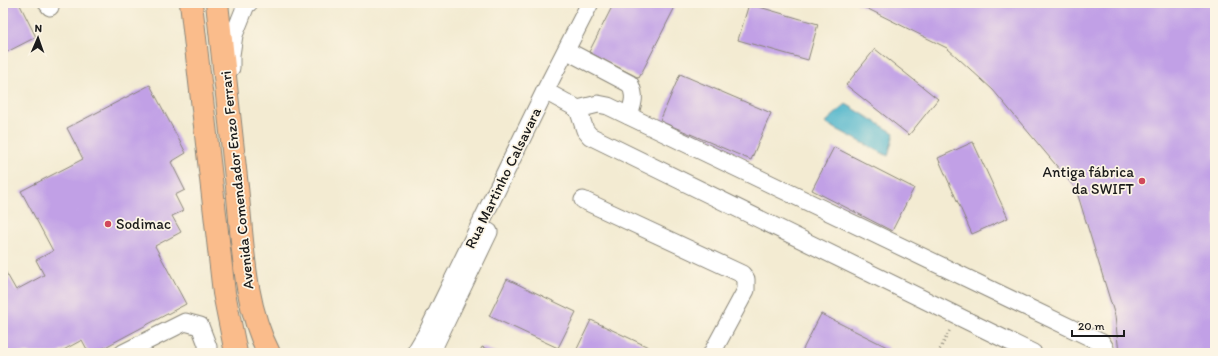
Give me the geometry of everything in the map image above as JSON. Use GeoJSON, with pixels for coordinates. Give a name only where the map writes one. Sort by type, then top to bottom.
{"type":"FeatureCollection","features":[{"type":"Feature","properties":{"kind":"main road","name":"Avenida Comendador Enzo Ferrari"},"geometry":{"type":"LineString","coordinates":[[191,3],[224,293],[236,353]]}},
{"type":"Feature","properties":{"kind":"main road","name":"Avenida Comendador Enzo Ferrari"},"geometry":{"type":"LineString","coordinates":[[217,3],[245,263],[252,308],[263,342],[269,353]]}},
{"type":"Feature","properties":{"kind":"street"},"geometry":{"type":"LineString","coordinates":[[232,136],[231,55],[234,35],[248,3]]}},
{"type":"Feature","properties":{"kind":"street","name":"Rua Martinho Calsavara"},"geometry":{"type":"LineString","coordinates":[[431,353],[590,3]]}},
{"type":"Feature","properties":{"kind":"street","name":"Rua Martinho Calsavara"},"geometry":{"type":"LineString","coordinates":[[415,353],[428,331],[550,93],[575,55],[602,3]]}},
{"type":"Feature","properties":{"kind":"street"},"geometry":{"type":"LineString","coordinates":[[575,55],[630,84],[634,92],[634,100],[628,116]]}},
{"type":"Feature","properties":{"kind":"street"},"geometry":{"type":"LineString","coordinates":[[550,93],[578,109],[585,130],[590,136],[1033,353]]}},
{"type":"Feature","properties":{"kind":"street"},"geometry":{"type":"LineString","coordinates":[[578,109],[598,104],[608,106],[1102,343],[1105,348],[1103,353]]}},
{"type":"Feature","properties":{"kind":"street"},"geometry":{"type":"LineString","coordinates":[[582,200],[742,274],[746,280],[746,290],[712,353]]}},
{"type":"Feature","properties":{"kind":"street"},"geometry":{"type":"LineString","coordinates":[[123,353],[185,322],[200,326],[208,347],[205,353]]}},
{"type":"Feature","properties":{"kind":"path"},"geometry":{"type":"LineString","coordinates":[[938,353],[958,316]]}},
{"type":"Feature","properties":{"kind":"water"},"geometry":{"type":"Polygon","coordinates":[[[846,104],[894,133],[888,156],[825,123],[846,104]]]}},
{"type":"Feature","properties":{"kind":"building"},"geometry":{"type":"Polygon","coordinates":[[[3,3],[19,3],[36,37],[3,54],[3,3]]]}},
{"type":"Feature","properties":{"kind":"building"},"geometry":{"type":"Polygon","coordinates":[[[614,3],[677,3],[639,78],[589,52],[614,3]]]}},
{"type":"Feature","properties":{"kind":"building","name":"Antiga fábrica da SWIFT"},"geometry":{"type":"Polygon","coordinates":[[[856,3],[1215,3],[1215,353],[1119,353],[1115,316],[1076,189],[993,90],[947,48],[856,3]]]}},
{"type":"Feature","properties":{"kind":"building"},"geometry":{"type":"Polygon","coordinates":[[[749,4],[818,24],[808,60],[738,40],[749,4]]]}},
{"type":"Feature","properties":{"kind":"building"},"geometry":{"type":"Polygon","coordinates":[[[875,49],[938,99],[909,135],[846,85],[875,49]]]}},
{"type":"Feature","properties":{"kind":"building"},"geometry":{"type":"Polygon","coordinates":[[[680,74],[771,113],[751,160],[660,121],[680,74]]]}},
{"type":"Feature","properties":{"kind":"building","name":"Sodimac"},"geometry":{"type":"Polygon","coordinates":[[[150,85],[186,153],[171,162],[185,190],[175,195],[183,211],[172,216],[181,232],[155,246],[186,304],[94,353],[89,353],[82,340],[58,353],[3,353],[3,268],[16,290],[44,275],[36,260],[53,251],[21,191],[83,159],[67,128],[150,85]]]}},
{"type":"Feature","properties":{"kind":"building"},"geometry":{"type":"Polygon","coordinates":[[[973,142],[1008,218],[972,234],[938,158],[973,142]]]}},
{"type":"Feature","properties":{"kind":"building"},"geometry":{"type":"Polygon","coordinates":[[[834,147],[914,188],[892,231],[812,190],[834,147]]]}},
{"type":"Feature","properties":{"kind":"building"},"geometry":{"type":"Polygon","coordinates":[[[507,279],[576,312],[558,348],[489,316],[507,279]]]}},
{"type":"Feature","properties":{"kind":"building"},"geometry":{"type":"Polygon","coordinates":[[[821,314],[889,348],[886,353],[801,353],[821,314]]]}},
{"type":"Feature","properties":{"kind":"building"},"geometry":{"type":"Polygon","coordinates":[[[591,320],[661,353],[575,353],[591,320]]]}},
{"type":"Feature","properties":{"kind":"building"},"geometry":{"type":"Polygon","coordinates":[[[482,347],[497,353],[479,353],[482,347]]]}},
{"type":"Feature","properties":{"kind":"place","name":"Antiga fábrica da SWIFT"},"geometry":{"type":"Point","coordinates":[1142,181]}},
{"type":"Feature","properties":{"kind":"place","name":"Sodimac"},"geometry":{"type":"Point","coordinates":[108,224]}}]}
